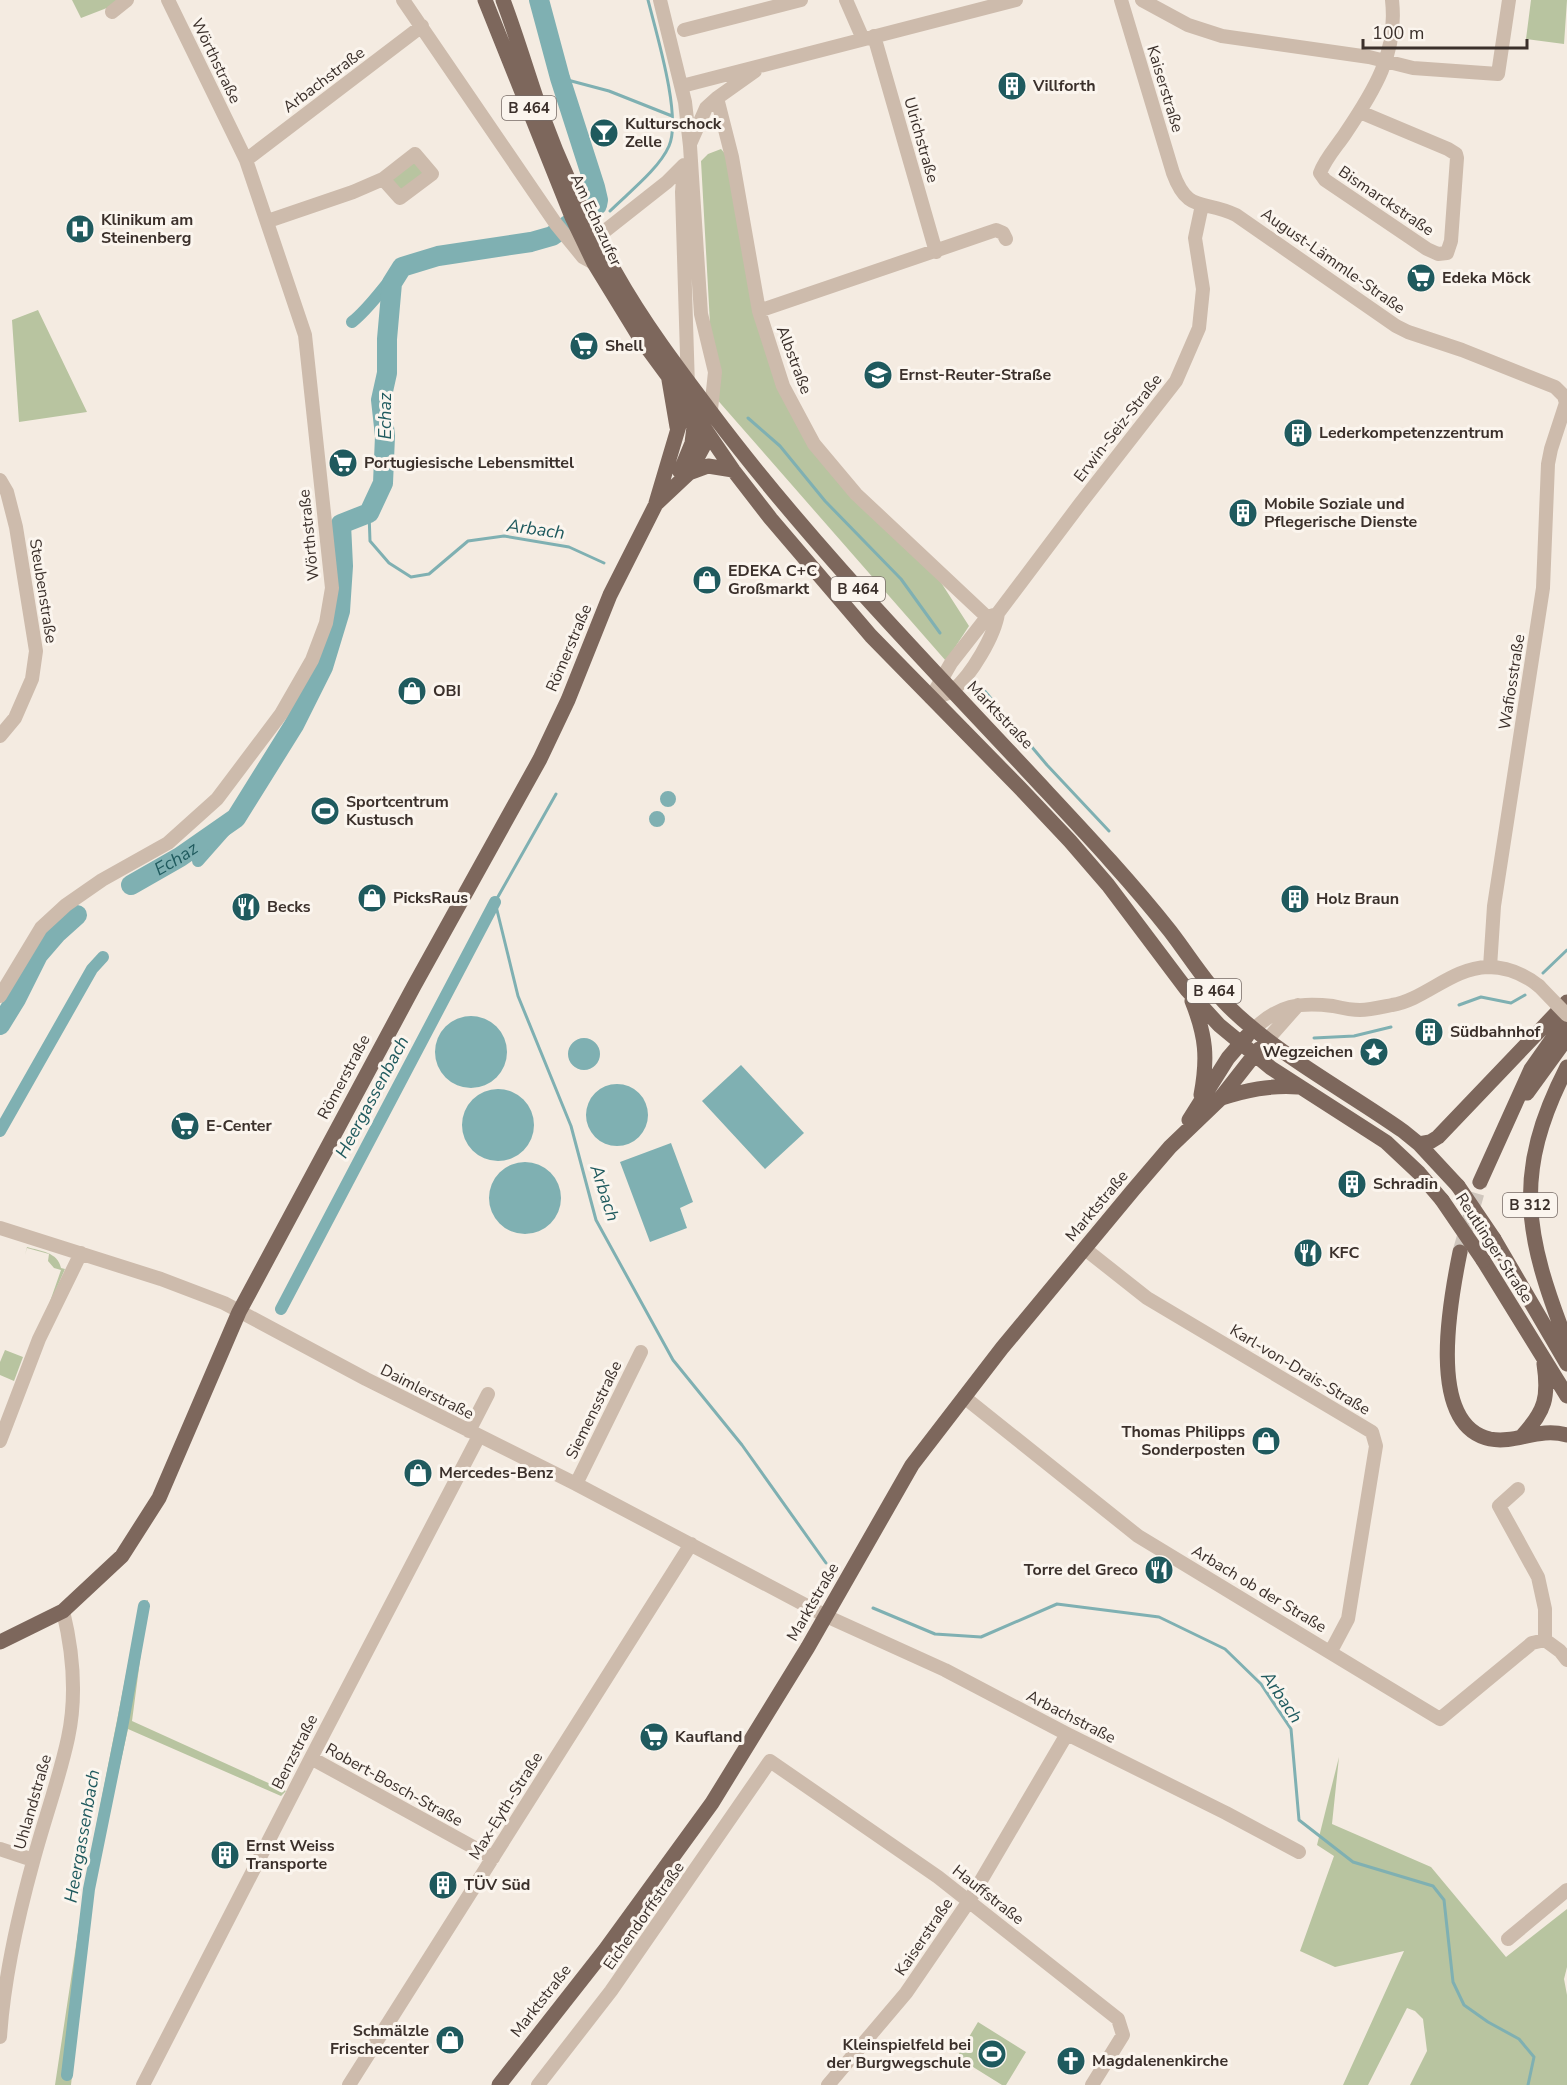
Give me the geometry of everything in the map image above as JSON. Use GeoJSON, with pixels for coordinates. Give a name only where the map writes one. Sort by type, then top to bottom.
{"type":"FeatureCollection","features":[{"type":"Feature","properties":{"kind":"main road","name":"Am Echazufer"},"geometry":{"type":"LineString","coordinates":[[485,0],[577,213]]}},
{"type":"Feature","properties":{"kind":"main road","name":"Am Echazufer"},"geometry":{"type":"LineString","coordinates":[[503,0],[594,263],[629,322],[669,377],[690,393]]}},
{"type":"Feature","properties":{"kind":"main road","name":"Am Echazufer"},"geometry":{"type":"LineString","coordinates":[[585,236],[690,393],[703,414],[709,436]]}},
{"type":"Feature","properties":{"kind":"main road"},"geometry":{"type":"LineString","coordinates":[[669,377],[678,431]]}},
{"type":"Feature","properties":{"kind":"main road"},"geometry":{"type":"LineString","coordinates":[[656,504],[690,393]]}},
{"type":"Feature","properties":{"kind":"main road","name":"Römerstraße"},"geometry":{"type":"LineString","coordinates":[[674,486],[703,414]]}},
{"type":"Feature","properties":{"kind":"main road","name":"Marktstraße"},"geometry":{"type":"LineString","coordinates":[[499,2085],[605,1950],[718,1794],[826,1616],[912,1465],[1084,1249],[1170,1147],[1219,1100],[1267,1040],[1228,1006],[1204,979],[1171,933],[1115,865],[940,680],[703,414]]}},
{"type":"Feature","properties":{"kind":"main road","name":"Römerstraße"},"geometry":{"type":"LineString","coordinates":[[0,1642],[63,1611],[122,1556],[159,1498],[239,1312],[397,1016],[540,759],[568,699],[610,595],[656,504],[689,473],[709,436]]}},
{"type":"Feature","properties":{"kind":"main road","name":"B 464"},"geometry":{"type":"LineString","coordinates":[[709,436],[800,556],[871,636],[1070,841],[1108,885],[1187,990],[1219,1025],[1254,1055]]}},
{"type":"Feature","properties":{"kind":"main road"},"geometry":{"type":"LineString","coordinates":[[689,473],[708,466],[733,470]]}},
{"type":"Feature","properties":{"kind":"main road"},"geometry":{"type":"LineString","coordinates":[[1187,990],[1200,1023],[1205,1048],[1204,1079],[1199,1104]]}},
{"type":"Feature","properties":{"kind":"main road"},"geometry":{"type":"LineString","coordinates":[[1419,1144],[1438,1137],[1567,1002]]}},
{"type":"Feature","properties":{"kind":"main road"},"geometry":{"type":"LineString","coordinates":[[1480,1182],[1532,1069],[1567,1016]]}},
{"type":"Feature","properties":{"kind":"main road","name":"Marktstraße"},"geometry":{"type":"LineString","coordinates":[[1170,1147],[1228,1058],[1239,1043],[1254,1029]]}},
{"type":"Feature","properties":{"kind":"main road"},"geometry":{"type":"LineString","coordinates":[[1511,1114],[1567,1038]]}},
{"type":"Feature","properties":{"kind":"main road","name":"Reutlinger Straße"},"geometry":{"type":"LineString","coordinates":[[1267,1040],[1396,1126],[1419,1144],[1458,1186],[1494,1239],[1567,1364]]}},
{"type":"Feature","properties":{"kind":"main road","name":"Reutlinger Straße"},"geometry":{"type":"LineString","coordinates":[[1254,1055],[1386,1142],[1419,1173],[1442,1200],[1483,1260],[1567,1396]]}},
{"type":"Feature","properties":{"kind":"main road","name":"B 312"},"geometry":{"type":"LineString","coordinates":[[1567,1067],[1537,1141],[1530,1179],[1530,1196],[1533,1238],[1538,1260],[1567,1343]]}},
{"type":"Feature","properties":{"kind":"main road"},"geometry":{"type":"LineString","coordinates":[[1219,1100],[1272,1086],[1301,1088]]}},
{"type":"Feature","properties":{"kind":"main road"},"geometry":{"type":"LineString","coordinates":[[1460,1252],[1452,1296],[1448,1353],[1450,1393],[1455,1409],[1476,1433],[1490,1439],[1557,1432],[1567,1435]]}},
{"type":"Feature","properties":{"kind":"main road"},"geometry":{"type":"LineString","coordinates":[[1523,1435],[1541,1411],[1546,1397],[1543,1357]]}},
{"type":"Feature","properties":{"kind":"street"},"geometry":{"type":"LineString","coordinates":[[112,12],[127,0]]}},
{"type":"Feature","properties":{"kind":"street","name":"Wörthstraße"},"geometry":{"type":"LineString","coordinates":[[0,996],[41,928],[66,905],[102,880],[168,843],[217,799],[281,714],[312,660],[326,623],[332,588],[305,335],[246,160],[168,0]]}},
{"type":"Feature","properties":{"kind":"street"},"geometry":{"type":"LineString","coordinates":[[403,0],[556,224],[585,236],[666,182],[684,165]]}},
{"type":"Feature","properties":{"kind":"street"},"geometry":{"type":"LineString","coordinates":[[660,0],[685,102],[701,314],[716,372],[703,414]]}},
{"type":"Feature","properties":{"kind":"street"},"geometry":{"type":"LineString","coordinates":[[684,30],[801,0]]}},
{"type":"Feature","properties":{"kind":"street","name":"Ulrichstraße"},"geometry":{"type":"LineString","coordinates":[[846,0],[869,38],[936,252]]}},
{"type":"Feature","properties":{"kind":"street"},"geometry":{"type":"LineString","coordinates":[[682,86],[1016,0]]}},
{"type":"Feature","properties":{"kind":"street","name":"Kaiserstraße"},"geometry":{"type":"LineString","coordinates":[[1121,0],[1179,188]]}},
{"type":"Feature","properties":{"kind":"street"},"geometry":{"type":"LineString","coordinates":[[1142,0],[1188,25],[1222,36],[1369,57],[1424,69],[1498,74],[1509,0]]}},
{"type":"Feature","properties":{"kind":"street","name":"Bismarckstraße"},"geometry":{"type":"LineString","coordinates":[[1360,112],[1456,154],[1451,241],[1447,253],[1438,254],[1427,249],[1321,176],[1323,167],[1360,112],[1386,62],[1392,38],[1392,0]]}},
{"type":"Feature","properties":{"kind":"street","name":"Arbachstraße"},"geometry":{"type":"LineString","coordinates":[[246,160],[422,26]]}},
{"type":"Feature","properties":{"kind":"street"},"geometry":{"type":"LineString","coordinates":[[690,146],[706,108],[761,67]]}},
{"type":"Feature","properties":{"kind":"street","name":"Albstraße"},"geometry":{"type":"LineString","coordinates":[[717,98],[732,157],[759,311],[783,386],[814,444],[837,474],[856,494],[993,615]]}},
{"type":"Feature","properties":{"kind":"street"},"geometry":{"type":"LineString","coordinates":[[685,102],[682,192],[690,393]]}},
{"type":"Feature","properties":{"kind":"street"},"geometry":{"type":"LineString","coordinates":[[268,221],[383,179]]}},
{"type":"Feature","properties":{"kind":"street"},"geometry":{"type":"LineString","coordinates":[[666,182],[682,192]]}},
{"type":"Feature","properties":{"kind":"street","name":"August-Lämmle-Straße"},"geometry":{"type":"LineString","coordinates":[[1179,188],[1188,200],[1225,210],[1247,222],[1396,326],[1556,387],[1564,396],[1566,403]]}},
{"type":"Feature","properties":{"kind":"street","name":"Erwin-Seiz-Straße"},"geometry":{"type":"LineString","coordinates":[[931,698],[940,680],[1176,381],[1199,328],[1203,289],[1195,238],[1202,205]]}},
{"type":"Feature","properties":{"kind":"street"},"geometry":{"type":"LineString","coordinates":[[759,311],[996,230],[1003,233],[1006,239]]}},
{"type":"Feature","properties":{"kind":"street","name":"Wafiosstraße"},"geometry":{"type":"LineString","coordinates":[[1490,967],[1494,906],[1543,588],[1548,464],[1566,403]]}},
{"type":"Feature","properties":{"kind":"street","name":"Steubenstraße"},"geometry":{"type":"LineString","coordinates":[[0,480],[7,492],[16,527],[36,651],[32,679],[28,689],[15,718],[0,736]]}},
{"type":"Feature","properties":{"kind":"street","name":"Erwin-Seiz-Straße"},"geometry":{"type":"LineString","coordinates":[[952,692],[966,677],[990,637],[997,622],[993,615]]}},
{"type":"Feature","properties":{"kind":"street"},"geometry":{"type":"LineString","coordinates":[[931,698],[952,692]]}},
{"type":"Feature","properties":{"kind":"street"},"geometry":{"type":"LineString","coordinates":[[1254,1029],[1276,1011],[1298,1005],[1316,1004],[1361,1010],[1403,1003],[1461,972],[1490,967],[1521,974],[1539,986],[1567,1016]]}},
{"type":"Feature","properties":{"kind":"street"},"geometry":{"type":"LineString","coordinates":[[1267,1040],[1298,1005]]}},
{"type":"Feature","properties":{"kind":"street","name":"Daimlerstraße"},"geometry":{"type":"LineString","coordinates":[[0,1228],[161,1279],[224,1303],[826,1616]]}},
{"type":"Feature","properties":{"kind":"street","name":"Karl-von-Drais-Straße"},"geometry":{"type":"LineString","coordinates":[[1084,1249],[1147,1298],[1372,1432],[1376,1446],[1348,1619],[1331,1651]]}},
{"type":"Feature","properties":{"kind":"street"},"geometry":{"type":"LineString","coordinates":[[0,1441],[39,1339],[81,1253]]}},
{"type":"Feature","properties":{"kind":"street","name":"Siemensstraße"},"geometry":{"type":"LineString","coordinates":[[576,1484],[641,1352]]}},
{"type":"Feature","properties":{"kind":"street","name":"Benzstraße"},"geometry":{"type":"LineString","coordinates":[[143,2085],[474,1434],[488,1394]]}},
{"type":"Feature","properties":{"kind":"street","name":"Arbach ob der Straße"},"geometry":{"type":"LineString","coordinates":[[964,1397],[1138,1536],[1440,1719],[1532,1643],[1545,1640]]}},
{"type":"Feature","properties":{"kind":"street"},"geometry":{"type":"LineString","coordinates":[[1518,1490],[1498,1506],[1538,1577],[1545,1609],[1545,1640],[1567,1660]]}},
{"type":"Feature","properties":{"kind":"street","name":"Max-Eyth-Straße"},"geometry":{"type":"LineString","coordinates":[[350,2085],[691,1544]]}},
{"type":"Feature","properties":{"kind":"street","name":"Uhlandstraße"},"geometry":{"type":"LineString","coordinates":[[0,2037],[3,2000],[13,1938],[68,1737],[74,1676],[70,1641],[63,1611]]}},
{"type":"Feature","properties":{"kind":"street","name":"Arbachstraße"},"geometry":{"type":"LineString","coordinates":[[826,1616],[945,1670],[1299,1852]]}},
{"type":"Feature","properties":{"kind":"street","name":"Kaiserstraße"},"geometry":{"type":"LineString","coordinates":[[828,2085],[906,1993],[969,1901],[1067,1734]]}},
{"type":"Feature","properties":{"kind":"street","name":"Robert-Bosch-Straße"},"geometry":{"type":"LineString","coordinates":[[311,1758],[493,1858]]}},
{"type":"Feature","properties":{"kind":"street","name":"Hauffstraße"},"geometry":{"type":"LineString","coordinates":[[770,1761],[865,1825],[969,1901],[1118,2019],[1123,2035],[1092,2085]]}},
{"type":"Feature","properties":{"kind":"street","name":"Eichendorffstraße"},"geometry":{"type":"LineString","coordinates":[[538,2085],[611,1991],[770,1761]]}},
{"type":"Feature","properties":{"kind":"street"},"geometry":{"type":"LineString","coordinates":[[0,1849],[33,1860]]}},
{"type":"Feature","properties":{"kind":"street"},"geometry":{"type":"LineString","coordinates":[[1508,1939],[1567,1890]]}},
{"type":"Feature","properties":{"kind":"green space"},"geometry":{"type":"Polygon","coordinates":[[[72,0],[120,0],[112,6],[81,18],[72,0]]]}},
{"type":"Feature","properties":{"kind":"green space"},"geometry":{"type":"Polygon","coordinates":[[[1531,0],[1567,0],[1564,44],[1526,39],[1531,0]]]}},
{"type":"Feature","properties":{"kind":"green space"},"geometry":{"type":"Polygon","coordinates":[[[721,149],[728,157],[755,313],[813,446],[924,556],[969,626],[946,661],[714,396],[701,161],[708,154],[721,149]]]}},
{"type":"Feature","properties":{"kind":"green space"},"geometry":{"type":"Polygon","coordinates":[[[414,159],[426,173],[400,193],[389,179],[414,159]]]}},
{"type":"Feature","properties":{"kind":"green space"},"geometry":{"type":"Polygon","coordinates":[[[38,310],[87,412],[19,422],[12,320],[38,310]]]}},
{"type":"Feature","properties":{"kind":"green space"},"geometry":{"type":"Polygon","coordinates":[[[27,1247],[43,1251],[52,1255],[61,1268],[65,1269],[47,1310],[61,1270],[54,1268],[48,1261],[49,1254],[27,1248],[25,1255],[27,1247]]]}},
{"type":"Feature","properties":{"kind":"green space"},"geometry":{"type":"Polygon","coordinates":[[[5,1350],[23,1357],[14,1381],[0,1375],[0,1362],[5,1350]]]}},
{"type":"Feature","properties":{"kind":"green space"},"geometry":{"type":"Polygon","coordinates":[[[148,1600],[132,1721],[286,1791],[281,1796],[128,1729],[93,1886],[71,2085],[55,2085],[87,1873],[140,1603],[148,1600]]]}},
{"type":"Feature","properties":{"kind":"green space"},"geometry":{"type":"Polygon","coordinates":[[[1339,1757],[1332,1824],[1431,1867],[1506,1957],[1567,1909],[1567,1967],[1564,1979],[1567,1995],[1567,2085],[1410,2085],[1427,2051],[1423,2019],[1415,2011],[1407,2008],[1368,2085],[1343,2085],[1404,1951],[1335,1967],[1300,1951],[1334,1856],[1317,1845],[1339,1757]]]}},
{"type":"Feature","properties":{"kind":"green space","name":"Kleinspielfeld bei der Burgwegschule"},"geometry":{"type":"Polygon","coordinates":[[[978,2022],[1026,2052],[1006,2085],[1002,2085],[957,2057],[978,2022]]]}},
{"type":"Feature","properties":{"kind":"water"},"geometry":{"type":"Polygon","coordinates":[[[665,791],[671,791],[676,799],[674,805],[665,807],[660,802],[660,796],[665,791]]]}},
{"type":"Feature","properties":{"kind":"water"},"geometry":{"type":"Polygon","coordinates":[[[654,811],[660,811],[665,819],[663,825],[654,827],[649,822],[649,816],[654,811]]]}},
{"type":"Feature","properties":{"kind":"water"},"geometry":{"type":"Polygon","coordinates":[[[471,1016],[485,1019],[497,1026],[504,1038],[507,1052],[504,1066],[497,1078],[485,1085],[471,1088],[457,1085],[445,1078],[438,1066],[435,1052],[438,1038],[445,1026],[457,1019],[471,1016]]]}},
{"type":"Feature","properties":{"kind":"water"},"geometry":{"type":"Polygon","coordinates":[[[584,1038],[595,1043],[600,1054],[595,1065],[584,1070],[573,1065],[568,1054],[573,1043],[584,1038]]]}},
{"type":"Feature","properties":{"kind":"water"},"geometry":{"type":"Polygon","coordinates":[[[741,1065],[804,1133],[765,1169],[702,1101],[741,1065]]]}},
{"type":"Feature","properties":{"kind":"water"},"geometry":{"type":"Polygon","coordinates":[[[617,1084],[629,1086],[639,1093],[646,1103],[648,1115],[646,1127],[639,1137],[629,1144],[617,1146],[605,1144],[595,1137],[588,1127],[586,1115],[588,1103],[595,1093],[605,1086],[617,1084]]]}},
{"type":"Feature","properties":{"kind":"water"},"geometry":{"type":"Polygon","coordinates":[[[498,1089],[512,1092],[524,1099],[531,1111],[534,1125],[531,1139],[524,1151],[512,1158],[498,1161],[484,1158],[472,1151],[465,1139],[462,1125],[465,1111],[472,1099],[484,1092],[498,1089]]]}},
{"type":"Feature","properties":{"kind":"water"},"geometry":{"type":"Polygon","coordinates":[[[671,1143],[693,1202],[680,1208],[687,1228],[650,1242],[620,1162],[671,1143]]]}},
{"type":"Feature","properties":{"kind":"water"},"geometry":{"type":"Polygon","coordinates":[[[525,1162],[539,1165],[551,1172],[558,1184],[561,1198],[558,1212],[551,1224],[539,1231],[525,1234],[511,1231],[499,1224],[492,1212],[489,1198],[492,1184],[499,1172],[511,1165],[525,1162]]]}},
{"type":"Feature","properties":{"kind":"waterway","name":"Echaz"},"geometry":{"type":"LineString","coordinates":[[131,885],[180,857],[236,818],[294,725],[323,667],[340,611],[343,566],[341,524],[369,513],[383,483],[385,436],[381,400],[387,373],[387,339],[392,283],[402,267],[438,256],[531,242],[552,236],[597,205],[595,187],[560,78],[539,0]]}},
{"type":"Feature","properties":{"kind":"waterway"},"geometry":{"type":"LineString","coordinates":[[610,211],[658,163],[669,146],[672,133],[670,95],[648,0]]}},
{"type":"Feature","properties":{"kind":"waterway"},"geometry":{"type":"LineString","coordinates":[[560,78],[609,91],[672,116]]}},
{"type":"Feature","properties":{"kind":"waterway"},"geometry":{"type":"LineString","coordinates":[[352,322],[402,267]]}},
{"type":"Feature","properties":{"kind":"waterway"},"geometry":{"type":"LineString","coordinates":[[748,418],[780,446],[825,501],[901,579],[940,633]]}},
{"type":"Feature","properties":{"kind":"waterway","name":"Arbach"},"geometry":{"type":"LineString","coordinates":[[369,513],[370,541],[389,563],[411,577],[429,574],[468,541],[504,536],[569,547],[604,563]]}},
{"type":"Feature","properties":{"kind":"waterway"},"geometry":{"type":"LineString","coordinates":[[983,689],[1047,765],[1109,831]]}},
{"type":"Feature","properties":{"kind":"waterway","name":"Arbach"},"geometry":{"type":"LineString","coordinates":[[556,794],[495,902],[518,996],[571,1126],[596,1220],[673,1360],[742,1445],[826,1563]]}},
{"type":"Feature","properties":{"kind":"waterway"},"geometry":{"type":"LineString","coordinates":[[198,861],[236,818]]}},
{"type":"Feature","properties":{"kind":"waterway","name":"Heergassenbach"},"geometry":{"type":"LineString","coordinates":[[281,1309],[495,902]]}},
{"type":"Feature","properties":{"kind":"waterway","name":"Echaz"},"geometry":{"type":"LineString","coordinates":[[0,1025],[38,955],[77,915]]}},
{"type":"Feature","properties":{"kind":"waterway"},"geometry":{"type":"LineString","coordinates":[[1543,973],[1567,950]]}},
{"type":"Feature","properties":{"kind":"waterway"},"geometry":{"type":"LineString","coordinates":[[0,1131],[92,969],[103,957]]}},
{"type":"Feature","properties":{"kind":"waterway"},"geometry":{"type":"LineString","coordinates":[[1459,1005],[1481,997],[1511,1003],[1525,995]]}},
{"type":"Feature","properties":{"kind":"waterway"},"geometry":{"type":"LineString","coordinates":[[1314,1038],[1354,1036],[1391,1027]]}},
{"type":"Feature","properties":{"kind":"waterway","name":"Arbach"},"geometry":{"type":"LineString","coordinates":[[873,1608],[935,1634],[981,1637],[1057,1604],[1159,1617],[1225,1649],[1261,1684],[1291,1729],[1299,1820],[1353,1862],[1433,1886],[1444,1900],[1453,1982],[1464,2005],[1488,2022],[1519,2039],[1534,2057],[1528,2085]]}},
{"type":"Feature","properties":{"kind":"waterway","name":"Heergassenbach"},"geometry":{"type":"LineString","coordinates":[[67,2075],[89,1889],[144,1606]]}},
{"type":"Feature","properties":{"kind":"tunnel"},"geometry":{"type":"LineString","coordinates":[[1460,1252],[1480,1182]]}},
{"type":"Feature","properties":{"kind":"place","name":"Villforth"},"geometry":{"type":"Point","coordinates":[1012,86]}},
{"type":"Feature","properties":{"kind":"place","name":"Kulturschock Zelle"},"geometry":{"type":"Point","coordinates":[604,133]}},
{"type":"Feature","properties":{"kind":"place","name":"Klinikum am Steinenberg"},"geometry":{"type":"Point","coordinates":[80,229]}},
{"type":"Feature","properties":{"kind":"place","name":"Edeka Möck"},"geometry":{"type":"Point","coordinates":[1421,278]}},
{"type":"Feature","properties":{"kind":"place","name":"Shell"},"geometry":{"type":"Point","coordinates":[584,346]}},
{"type":"Feature","properties":{"kind":"place","name":"Ernst-Reuter-Straße"},"geometry":{"type":"Point","coordinates":[878,375]}},
{"type":"Feature","properties":{"kind":"place","name":"Lederkompetenzzentrum"},"geometry":{"type":"Point","coordinates":[1298,433]}},
{"type":"Feature","properties":{"kind":"place","name":"Portugiesische Lebensmittel"},"geometry":{"type":"Point","coordinates":[343,463]}},
{"type":"Feature","properties":{"kind":"place","name":"Mobile Soziale und Pflegerische Dienste"},"geometry":{"type":"Point","coordinates":[1243,513]}},
{"type":"Feature","properties":{"kind":"place","name":"EDEKA C+C Großmarkt"},"geometry":{"type":"Point","coordinates":[707,580]}},
{"type":"Feature","properties":{"kind":"place","name":"OBI"},"geometry":{"type":"Point","coordinates":[412,691]}},
{"type":"Feature","properties":{"kind":"place","name":"Sportcentrum Kustusch"},"geometry":{"type":"Point","coordinates":[325,811]}},
{"type":"Feature","properties":{"kind":"place","name":"PicksRaus"},"geometry":{"type":"Point","coordinates":[372,898]}},
{"type":"Feature","properties":{"kind":"place","name":"Holz Braun"},"geometry":{"type":"Point","coordinates":[1295,899]}},
{"type":"Feature","properties":{"kind":"place","name":"Becks"},"geometry":{"type":"Point","coordinates":[246,907]}},
{"type":"Feature","properties":{"kind":"place","name":"Südbahnhof"},"geometry":{"type":"Point","coordinates":[1429,1032]}},
{"type":"Feature","properties":{"kind":"place","name":"Wegzeichen"},"geometry":{"type":"Point","coordinates":[1374,1052]}},
{"type":"Feature","properties":{"kind":"place","name":"E-Center"},"geometry":{"type":"Point","coordinates":[185,1126]}},
{"type":"Feature","properties":{"kind":"place","name":"Schradin"},"geometry":{"type":"Point","coordinates":[1352,1184]}},
{"type":"Feature","properties":{"kind":"place","name":"KFC"},"geometry":{"type":"Point","coordinates":[1308,1253]}},
{"type":"Feature","properties":{"kind":"place","name":"Thomas Philipps Sonderposten"},"geometry":{"type":"Point","coordinates":[1266,1441]}},
{"type":"Feature","properties":{"kind":"place","name":"Mercedes-Benz"},"geometry":{"type":"Point","coordinates":[418,1473]}},
{"type":"Feature","properties":{"kind":"place","name":"Torre del Greco"},"geometry":{"type":"Point","coordinates":[1159,1570]}},
{"type":"Feature","properties":{"kind":"place","name":"Kaufland"},"geometry":{"type":"Point","coordinates":[654,1737]}},
{"type":"Feature","properties":{"kind":"place","name":"Ernst Weiss Transporte"},"geometry":{"type":"Point","coordinates":[225,1855]}},
{"type":"Feature","properties":{"kind":"place","name":"TÜV Süd"},"geometry":{"type":"Point","coordinates":[443,1885]}},
{"type":"Feature","properties":{"kind":"place","name":"Schmälzle Frischecenter"},"geometry":{"type":"Point","coordinates":[450,2040]}},
{"type":"Feature","properties":{"kind":"place","name":"Kleinspielfeld bei der Burgwegschule"},"geometry":{"type":"Point","coordinates":[992,2054]}},
{"type":"Feature","properties":{"kind":"place","name":"Magdalenenkirche"},"geometry":{"type":"Point","coordinates":[1071,2061]}}]}
